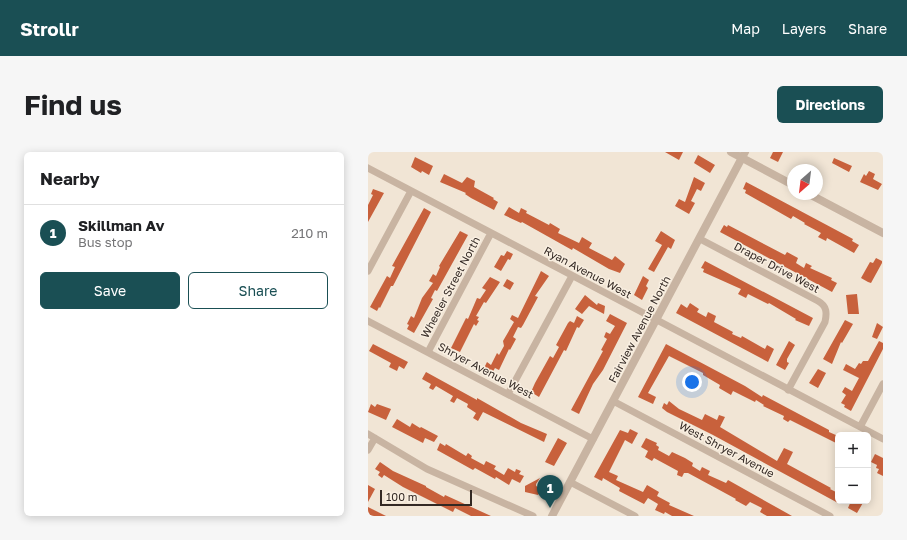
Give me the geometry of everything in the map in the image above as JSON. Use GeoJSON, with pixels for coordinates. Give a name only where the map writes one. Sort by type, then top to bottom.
{"type":"FeatureCollection","features":[{"type":"Feature","properties":{"kind":"street"},"geometry":{"type":"LineString","coordinates":[[730,152],[744,155],[787,181]]}},
{"type":"Feature","properties":{"kind":"street","name":"Fairview Avenue North"},"geometry":{"type":"LineString","coordinates":[[552,516],[744,155]]}},
{"type":"Feature","properties":{"kind":"street","name":"Ryan Avenue West"},"geometry":{"type":"LineString","coordinates":[[368,168],[883,440]]}},
{"type":"Feature","properties":{"kind":"street"},"geometry":{"type":"LineString","coordinates":[[368,271],[411,191]]}},
{"type":"Feature","properties":{"kind":"street"},"geometry":{"type":"LineString","coordinates":[[822,200],[883,232]]}},
{"type":"Feature","properties":{"kind":"street","name":"Wheeler Street North"},"geometry":{"type":"LineString","coordinates":[[428,352],[491,233]]}},
{"type":"Feature","properties":{"kind":"street","name":"Draper Drive West"},"geometry":{"type":"LineString","coordinates":[[700,239],[818,301],[825,307],[827,312],[825,322],[788,390]]}},
{"type":"Feature","properties":{"kind":"street"},"geometry":{"type":"LineString","coordinates":[[508,394],[572,276]]}},
{"type":"Feature","properties":{"kind":"street","name":"Shryer Avenue West"},"geometry":{"type":"LineString","coordinates":[[368,321],[593,439]]}},
{"type":"Feature","properties":{"kind":"street"},"geometry":{"type":"LineString","coordinates":[[860,427],[883,384]]}},
{"type":"Feature","properties":{"kind":"street","name":"West Shryer Avenue"},"geometry":{"type":"LineString","coordinates":[[613,401],[830,516]]}},
{"type":"Feature","properties":{"kind":"street"},"geometry":{"type":"LineString","coordinates":[[368,450],[371,436],[429,470],[532,516]]}},
{"type":"Feature","properties":{"kind":"street"},"geometry":{"type":"LineString","coordinates":[[570,482],[635,516]]}},
{"type":"Feature","properties":{"kind":"building"},"geometry":{"type":"Polygon","coordinates":[[[665,152],[683,152],[679,160],[665,152]]]}},
{"type":"Feature","properties":{"kind":"building"},"geometry":{"type":"Polygon","coordinates":[[[773,152],[783,152],[778,162],[770,158],[773,152]]]}},
{"type":"Feature","properties":{"kind":"building"},"geometry":{"type":"Polygon","coordinates":[[[698,155],[715,165],[710,173],[694,163],[698,155]]]}},
{"type":"Feature","properties":{"kind":"building"},"geometry":{"type":"Polygon","coordinates":[[[415,157],[433,166],[429,175],[422,171],[421,173],[411,167],[415,157]]]}},
{"type":"Feature","properties":{"kind":"building"},"geometry":{"type":"Polygon","coordinates":[[[834,158],[852,166],[849,172],[832,163],[834,158]]]}},
{"type":"Feature","properties":{"kind":"building"},"geometry":{"type":"Polygon","coordinates":[[[869,171],[875,174],[873,179],[882,184],[878,190],[860,182],[864,174],[866,176],[869,171]]]}},
{"type":"Feature","properties":{"kind":"building"},"geometry":{"type":"Polygon","coordinates":[[[444,174],[462,183],[467,177],[475,181],[474,187],[494,198],[493,199],[498,202],[494,210],[471,198],[465,194],[466,193],[440,182],[444,174]]]}},
{"type":"Feature","properties":{"kind":"building"},"geometry":{"type":"Polygon","coordinates":[[[694,177],[705,183],[701,191],[697,189],[691,201],[695,203],[689,214],[675,206],[679,199],[685,202],[694,177]]]}},
{"type":"Feature","properties":{"kind":"building"},"geometry":{"type":"Polygon","coordinates":[[[746,182],[853,239],[852,241],[859,245],[854,253],[827,238],[826,241],[818,237],[821,233],[804,224],[805,223],[793,216],[791,219],[745,193],[746,190],[743,189],[746,182]]]}},
{"type":"Feature","properties":{"kind":"building"},"geometry":{"type":"Polygon","coordinates":[[[373,189],[384,193],[368,222],[368,205],[373,195],[371,194],[373,189]]]}},
{"type":"Feature","properties":{"kind":"building"},"geometry":{"type":"Polygon","coordinates":[[[509,207],[519,213],[521,208],[527,211],[526,213],[560,229],[558,233],[579,243],[582,237],[592,243],[589,248],[612,260],[615,256],[625,264],[620,273],[609,269],[573,248],[572,250],[522,222],[521,223],[504,215],[509,207]]]}},
{"type":"Feature","properties":{"kind":"building"},"geometry":{"type":"Polygon","coordinates":[[[424,208],[431,212],[393,286],[391,286],[377,311],[370,307],[387,276],[390,278],[395,267],[392,266],[424,208]]]}},
{"type":"Feature","properties":{"kind":"building"},"geometry":{"type":"Polygon","coordinates":[[[724,225],[727,227],[728,225],[785,255],[787,252],[798,258],[796,263],[804,268],[806,263],[812,266],[810,268],[832,278],[831,280],[837,283],[832,292],[720,232],[724,225]]]}},
{"type":"Feature","properties":{"kind":"building"},"geometry":{"type":"Polygon","coordinates":[[[460,231],[468,235],[437,291],[435,290],[431,298],[433,299],[414,333],[407,329],[409,325],[407,324],[411,316],[414,318],[422,298],[433,283],[429,281],[433,274],[436,276],[440,267],[439,266],[460,231]]]}},
{"type":"Feature","properties":{"kind":"building"},"geometry":{"type":"Polygon","coordinates":[[[661,231],[675,240],[671,249],[668,247],[654,272],[648,269],[662,245],[655,241],[661,231]]]}},
{"type":"Feature","properties":{"kind":"building"},"geometry":{"type":"Polygon","coordinates":[[[507,251],[513,254],[510,260],[508,259],[501,271],[494,267],[501,255],[504,256],[507,251]]]}},
{"type":"Feature","properties":{"kind":"building"},"geometry":{"type":"Polygon","coordinates":[[[876,258],[882,261],[882,263],[871,283],[861,278],[870,262],[873,263],[876,258]]]}},
{"type":"Feature","properties":{"kind":"building"},"geometry":{"type":"Polygon","coordinates":[[[705,261],[813,318],[809,326],[795,320],[796,319],[769,303],[768,304],[748,294],[746,298],[738,294],[741,289],[703,272],[704,269],[701,268],[705,261]]]}},
{"type":"Feature","properties":{"kind":"building"},"geometry":{"type":"Polygon","coordinates":[[[541,271],[549,276],[535,296],[538,297],[523,325],[521,328],[518,327],[513,337],[516,339],[510,350],[509,349],[499,370],[495,368],[492,373],[484,368],[487,362],[491,365],[497,353],[499,355],[504,346],[503,341],[514,322],[510,319],[512,315],[518,318],[541,271]]]}},
{"type":"Feature","properties":{"kind":"building"},"geometry":{"type":"Polygon","coordinates":[[[643,276],[649,280],[646,286],[648,288],[642,300],[634,295],[643,276]]]}},
{"type":"Feature","properties":{"kind":"building"},"geometry":{"type":"Polygon","coordinates":[[[490,277],[500,282],[486,303],[484,302],[476,316],[479,317],[477,320],[479,321],[476,326],[474,324],[460,352],[451,348],[466,318],[468,319],[477,298],[480,299],[486,290],[482,288],[490,277]]]}},
{"type":"Feature","properties":{"kind":"building"},"geometry":{"type":"Polygon","coordinates":[[[507,279],[514,283],[510,290],[503,286],[507,279]]]}},
{"type":"Feature","properties":{"kind":"building"},"geometry":{"type":"Polygon","coordinates":[[[857,294],[859,314],[848,314],[846,295],[857,294]]]}},
{"type":"Feature","properties":{"kind":"building"},"geometry":{"type":"Polygon","coordinates":[[[585,295],[597,305],[598,303],[605,306],[604,314],[589,306],[582,314],[575,309],[585,295]]]}},
{"type":"Feature","properties":{"kind":"building"},"geometry":{"type":"Polygon","coordinates":[[[690,303],[699,309],[697,312],[706,317],[708,312],[716,316],[714,322],[733,332],[732,334],[741,338],[742,336],[765,349],[767,345],[774,349],[768,362],[676,313],[681,304],[687,308],[690,303]]]}},
{"type":"Feature","properties":{"kind":"building"},"geometry":{"type":"Polygon","coordinates":[[[610,314],[627,323],[603,370],[593,384],[579,414],[571,410],[603,351],[601,350],[607,339],[604,337],[606,332],[610,334],[615,326],[606,321],[610,314]]]}},
{"type":"Feature","properties":{"kind":"building"},"geometry":{"type":"Polygon","coordinates":[[[577,316],[584,320],[579,328],[577,327],[566,351],[564,350],[539,397],[531,392],[535,383],[550,356],[553,358],[559,347],[556,345],[568,323],[570,321],[574,323],[577,316]]]}},
{"type":"Feature","properties":{"kind":"building"},"geometry":{"type":"Polygon","coordinates":[[[845,320],[853,324],[842,343],[841,342],[832,364],[823,359],[845,320]]]}},
{"type":"Feature","properties":{"kind":"building"},"geometry":{"type":"Polygon","coordinates":[[[877,323],[883,327],[877,339],[872,337],[877,323]]]}},
{"type":"Feature","properties":{"kind":"building"},"geometry":{"type":"Polygon","coordinates":[[[789,341],[795,345],[787,359],[787,362],[789,363],[785,370],[776,365],[789,341]]]}},
{"type":"Feature","properties":{"kind":"building"},"geometry":{"type":"Polygon","coordinates":[[[879,341],[883,343],[883,349],[851,411],[844,407],[845,405],[841,403],[846,395],[842,392],[845,387],[852,391],[859,378],[843,370],[846,364],[855,369],[859,363],[861,364],[863,361],[868,361],[879,341]]]}},
{"type":"Feature","properties":{"kind":"building"},"geometry":{"type":"Polygon","coordinates":[[[373,344],[408,362],[404,369],[399,366],[397,371],[389,367],[391,363],[369,351],[373,344]]]}},
{"type":"Feature","properties":{"kind":"building"},"geometry":{"type":"Polygon","coordinates":[[[666,344],[745,386],[762,397],[763,395],[829,430],[829,432],[835,435],[835,442],[790,420],[788,422],[783,419],[784,416],[763,406],[764,405],[756,400],[755,402],[733,391],[731,395],[719,388],[720,385],[703,375],[703,373],[669,356],[648,393],[656,397],[653,404],[638,397],[666,344]]]}},
{"type":"Feature","properties":{"kind":"building"},"geometry":{"type":"Polygon","coordinates":[[[818,369],[826,373],[818,388],[809,383],[818,369]]]}},
{"type":"Feature","properties":{"kind":"building"},"geometry":{"type":"Polygon","coordinates":[[[426,372],[477,400],[477,398],[521,423],[547,434],[544,442],[483,412],[478,421],[473,418],[476,413],[467,407],[468,404],[457,398],[454,403],[450,401],[453,396],[436,386],[433,390],[429,388],[431,384],[422,379],[426,372]]]}},
{"type":"Feature","properties":{"kind":"building"},"geometry":{"type":"Polygon","coordinates":[[[669,401],[679,409],[702,420],[705,414],[717,420],[719,415],[725,417],[720,427],[777,461],[784,448],[793,452],[787,464],[831,488],[830,489],[835,492],[835,501],[713,435],[667,412],[662,408],[664,403],[667,405],[669,401]]]}},
{"type":"Feature","properties":{"kind":"building"},"geometry":{"type":"Polygon","coordinates":[[[371,404],[375,407],[377,404],[391,409],[386,420],[368,412],[371,404]]]}},
{"type":"Feature","properties":{"kind":"building"},"geometry":{"type":"Polygon","coordinates":[[[397,419],[410,427],[412,423],[438,436],[434,442],[425,438],[423,443],[392,427],[397,419]]]}},
{"type":"Feature","properties":{"kind":"building"},"geometry":{"type":"Polygon","coordinates":[[[630,429],[638,433],[632,444],[625,440],[609,472],[618,476],[616,480],[643,492],[647,485],[659,492],[657,496],[670,503],[669,505],[694,516],[672,516],[665,512],[664,514],[655,510],[658,504],[648,498],[644,504],[619,491],[620,488],[603,478],[602,481],[594,477],[620,430],[628,433],[630,429]]]}},
{"type":"Feature","properties":{"kind":"building"},"geometry":{"type":"Polygon","coordinates":[[[558,438],[567,443],[554,466],[545,462],[558,438]]]}},
{"type":"Feature","properties":{"kind":"building"},"geometry":{"type":"Polygon","coordinates":[[[646,438],[657,443],[656,445],[659,447],[658,450],[669,456],[672,452],[685,458],[693,463],[692,466],[700,471],[702,467],[710,471],[708,475],[726,483],[728,480],[792,516],[767,516],[760,512],[762,508],[750,502],[746,506],[688,473],[684,473],[682,477],[677,475],[678,471],[654,458],[652,461],[645,457],[648,451],[641,447],[646,438]]]}},
{"type":"Feature","properties":{"kind":"building"},"geometry":{"type":"Polygon","coordinates":[[[440,443],[445,446],[446,444],[466,456],[468,453],[472,456],[471,458],[484,465],[486,461],[496,466],[494,469],[504,475],[508,468],[515,472],[516,469],[521,471],[519,474],[524,476],[520,483],[512,479],[509,485],[496,477],[495,479],[475,468],[473,470],[437,450],[440,443]]]}},
{"type":"Feature","properties":{"kind":"building"},"geometry":{"type":"Polygon","coordinates":[[[875,454],[883,458],[883,476],[877,473],[879,469],[876,468],[877,465],[871,462],[875,454]]]}},
{"type":"Feature","properties":{"kind":"building"},"geometry":{"type":"Polygon","coordinates":[[[380,462],[393,471],[426,486],[444,497],[445,495],[491,516],[471,516],[455,508],[453,512],[403,487],[384,475],[382,478],[378,475],[380,472],[375,469],[380,462]]]}},
{"type":"Feature","properties":{"kind":"building"},"geometry":{"type":"Polygon","coordinates":[[[540,478],[536,486],[542,489],[538,495],[525,492],[525,486],[540,478]]]}},
{"type":"Feature","properties":{"kind":"building"},"geometry":{"type":"Polygon","coordinates":[[[368,485],[375,489],[368,502],[368,485]]]}},
{"type":"Feature","properties":{"kind":"building"},"geometry":{"type":"Polygon","coordinates":[[[850,504],[862,504],[857,513],[848,508],[850,504]]]}},
{"type":"Feature","properties":{"kind":"building"},"geometry":{"type":"Polygon","coordinates":[[[368,507],[386,516],[368,516],[368,507]]]}},
{"type":"Feature","properties":{"kind":"place","name":"Skillman Av"},"geometry":{"type":"Point","coordinates":[550,508]}}]}
